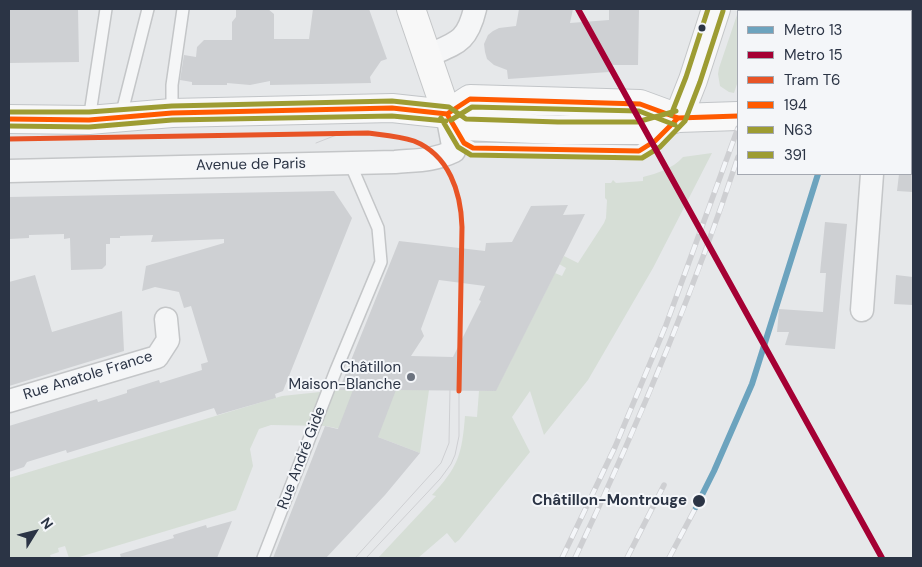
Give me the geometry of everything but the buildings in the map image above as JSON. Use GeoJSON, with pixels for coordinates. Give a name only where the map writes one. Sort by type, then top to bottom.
{"type":"FeatureCollection","features":[{"type":"Feature","properties":{"kind":"main road"},"geometry":{"type":"LineString","coordinates":[[410,9],[447,114]]}},
{"type":"Feature","properties":{"kind":"main road"},"geometry":{"type":"LineString","coordinates":[[678,118],[693,80],[716,9]]}},
{"type":"Feature","properties":{"kind":"main road"},"geometry":{"type":"LineString","coordinates":[[9,119],[90,120],[172,113],[392,108],[447,114],[470,99],[640,104],[678,118],[737,116]]}},
{"type":"Feature","properties":{"kind":"street"},"geometry":{"type":"LineString","coordinates":[[427,56],[460,40],[471,25],[474,9]]}},
{"type":"Feature","properties":{"kind":"street","name":"Avenue de Paris"},"geometry":{"type":"LineString","coordinates":[[9,171],[427,160],[438,158],[454,151],[447,114]]}},
{"type":"Feature","properties":{"kind":"street"},"geometry":{"type":"LineString","coordinates":[[862,310],[872,175]]}},
{"type":"Feature","properties":{"kind":"street","name":"Rue Anatole France"},"geometry":{"type":"LineString","coordinates":[[9,401],[157,357],[168,340],[166,319]]}},
{"type":"Feature","properties":{"kind":"lane"},"geometry":{"type":"LineString","coordinates":[[90,120],[106,9]]}},
{"type":"Feature","properties":{"kind":"lane"},"geometry":{"type":"LineString","coordinates":[[121,118],[148,9]]}},
{"type":"Feature","properties":{"kind":"lane"},"geometry":{"type":"LineString","coordinates":[[172,113],[172,85],[183,9]]}},
{"type":"Feature","properties":{"kind":"lane"},"geometry":{"type":"LineString","coordinates":[[447,114],[464,143],[473,148],[639,151],[656,142],[678,118]]}},
{"type":"Feature","properties":{"kind":"lane","name":"Rue André Gide"},"geometry":{"type":"LineString","coordinates":[[263,558],[336,370],[381,262],[378,228],[350,163]]}},
{"type":"Feature","properties":{"kind":"shaded area"},"geometry":{"type":"Polygon","coordinates":[[[739,9],[764,10],[738,10],[739,9]]]}},
{"type":"Feature","properties":{"kind":"shaded area"},"geometry":{"type":"Polygon","coordinates":[[[737,15],[737,84],[734,93],[720,86],[719,68],[737,15]]]}},
{"type":"Feature","properties":{"kind":"shaded area"},"geometry":{"type":"Polygon","coordinates":[[[712,153],[653,268],[588,380],[544,435],[530,391],[512,417],[530,452],[459,540],[455,543],[447,533],[418,558],[378,558],[436,496],[432,495],[448,476],[457,460],[462,441],[465,416],[477,417],[479,391],[496,390],[555,273],[562,276],[566,268],[559,264],[564,256],[578,263],[604,223],[607,200],[605,198],[605,183],[611,183],[613,180],[616,183],[643,181],[643,177],[669,168],[683,157],[712,153]]]}},
{"type":"Feature","properties":{"kind":"shaded area"},"geometry":{"type":"Polygon","coordinates":[[[339,390],[429,390],[420,453],[378,437],[326,426],[271,425],[259,429],[250,449],[253,466],[236,510],[76,558],[69,558],[65,546],[58,548],[59,552],[50,555],[51,558],[9,558],[9,478],[282,396],[339,390]]]}},
{"type":"Feature","properties":{"kind":"tram line","name":"T6"},"geometry":{"type":"LineString","coordinates":[[9,139],[368,133],[408,139],[426,147],[436,155],[451,176],[456,188],[461,214],[459,391]]}},
{"type":"Feature","properties":{"kind":"tram line"},"geometry":{"type":"LineString","coordinates":[[316,143],[339,134]]}},
{"type":"Feature","properties":{"kind":"tram line"},"geometry":{"type":"LineString","coordinates":[[355,558],[441,463],[449,443],[450,390]]}},
{"type":"Feature","properties":{"kind":"tram line"},"geometry":{"type":"LineString","coordinates":[[366,558],[440,479],[451,464],[459,436],[459,391]]}},
{"type":"Feature","properties":{"kind":"railway"},"geometry":{"type":"LineString","coordinates":[[562,558],[615,447],[666,325],[737,131]]}},
{"type":"Feature","properties":{"kind":"railway"},"geometry":{"type":"LineString","coordinates":[[575,558],[663,360],[721,208],[737,160]]}},
{"type":"Feature","properties":{"kind":"railway"},"geometry":{"type":"LineString","coordinates":[[627,558],[664,485]]}},
{"type":"Feature","properties":{"kind":"railway"},"geometry":{"type":"LineString","coordinates":[[669,558],[696,507]]}},
{"type":"Feature","properties":{"kind":"metro line","name":"15"},"geometry":{"type":"LineString","coordinates":[[578,9],[882,558]]}},
{"type":"Feature","properties":{"kind":"metro line","name":"13"},"geometry":{"type":"LineString","coordinates":[[696,507],[752,384],[818,175]]}},
{"type":"Feature","properties":{"kind":"transit line","name":"391"},"geometry":{"type":"LineString","coordinates":[[671,115],[686,77],[708,9]]}},
{"type":"Feature","properties":{"kind":"transit line","name":"N63"},"geometry":{"type":"LineString","coordinates":[[441,118],[458,147],[471,155],[642,158],[660,147],[685,121],[723,11]]}},
{"type":"Feature","properties":{"kind":"transit line","name":"194"},"geometry":{"type":"LineString","coordinates":[[447,114],[470,99],[640,104],[678,118],[737,116]]}},
{"type":"Feature","properties":{"kind":"transit line","name":"391"},"geometry":{"type":"LineString","coordinates":[[9,112],[89,112],[172,106],[392,101],[449,107],[466,119],[637,122],[676,111]]}},
{"type":"Feature","properties":{"kind":"transit line","name":"N63"},"geometry":{"type":"LineString","coordinates":[[451,120],[472,107],[639,111],[675,125]]}},
{"type":"Feature","properties":{"kind":"transit line","name":"194"},"geometry":{"type":"LineString","coordinates":[[9,119],[89,120],[172,113],[392,108],[447,114]]}},
{"type":"Feature","properties":{"kind":"transit line","name":"194"},"geometry":{"type":"LineString","coordinates":[[447,114],[464,143],[473,148],[639,151],[655,141],[678,118]]}},
{"type":"Feature","properties":{"kind":"transit line","name":"N63"},"geometry":{"type":"LineString","coordinates":[[9,126],[89,127],[172,120],[392,116],[446,121]]}},
{"type":"Feature","properties":{"kind":"place","name":"Châtillon Maison-Blanche"},"geometry":{"type":"Point","coordinates":[411,377]}},
{"type":"Feature","properties":{"kind":"place","name":"Châtillon-Montrouge"},"geometry":{"type":"Point","coordinates":[699,501]}}]}
